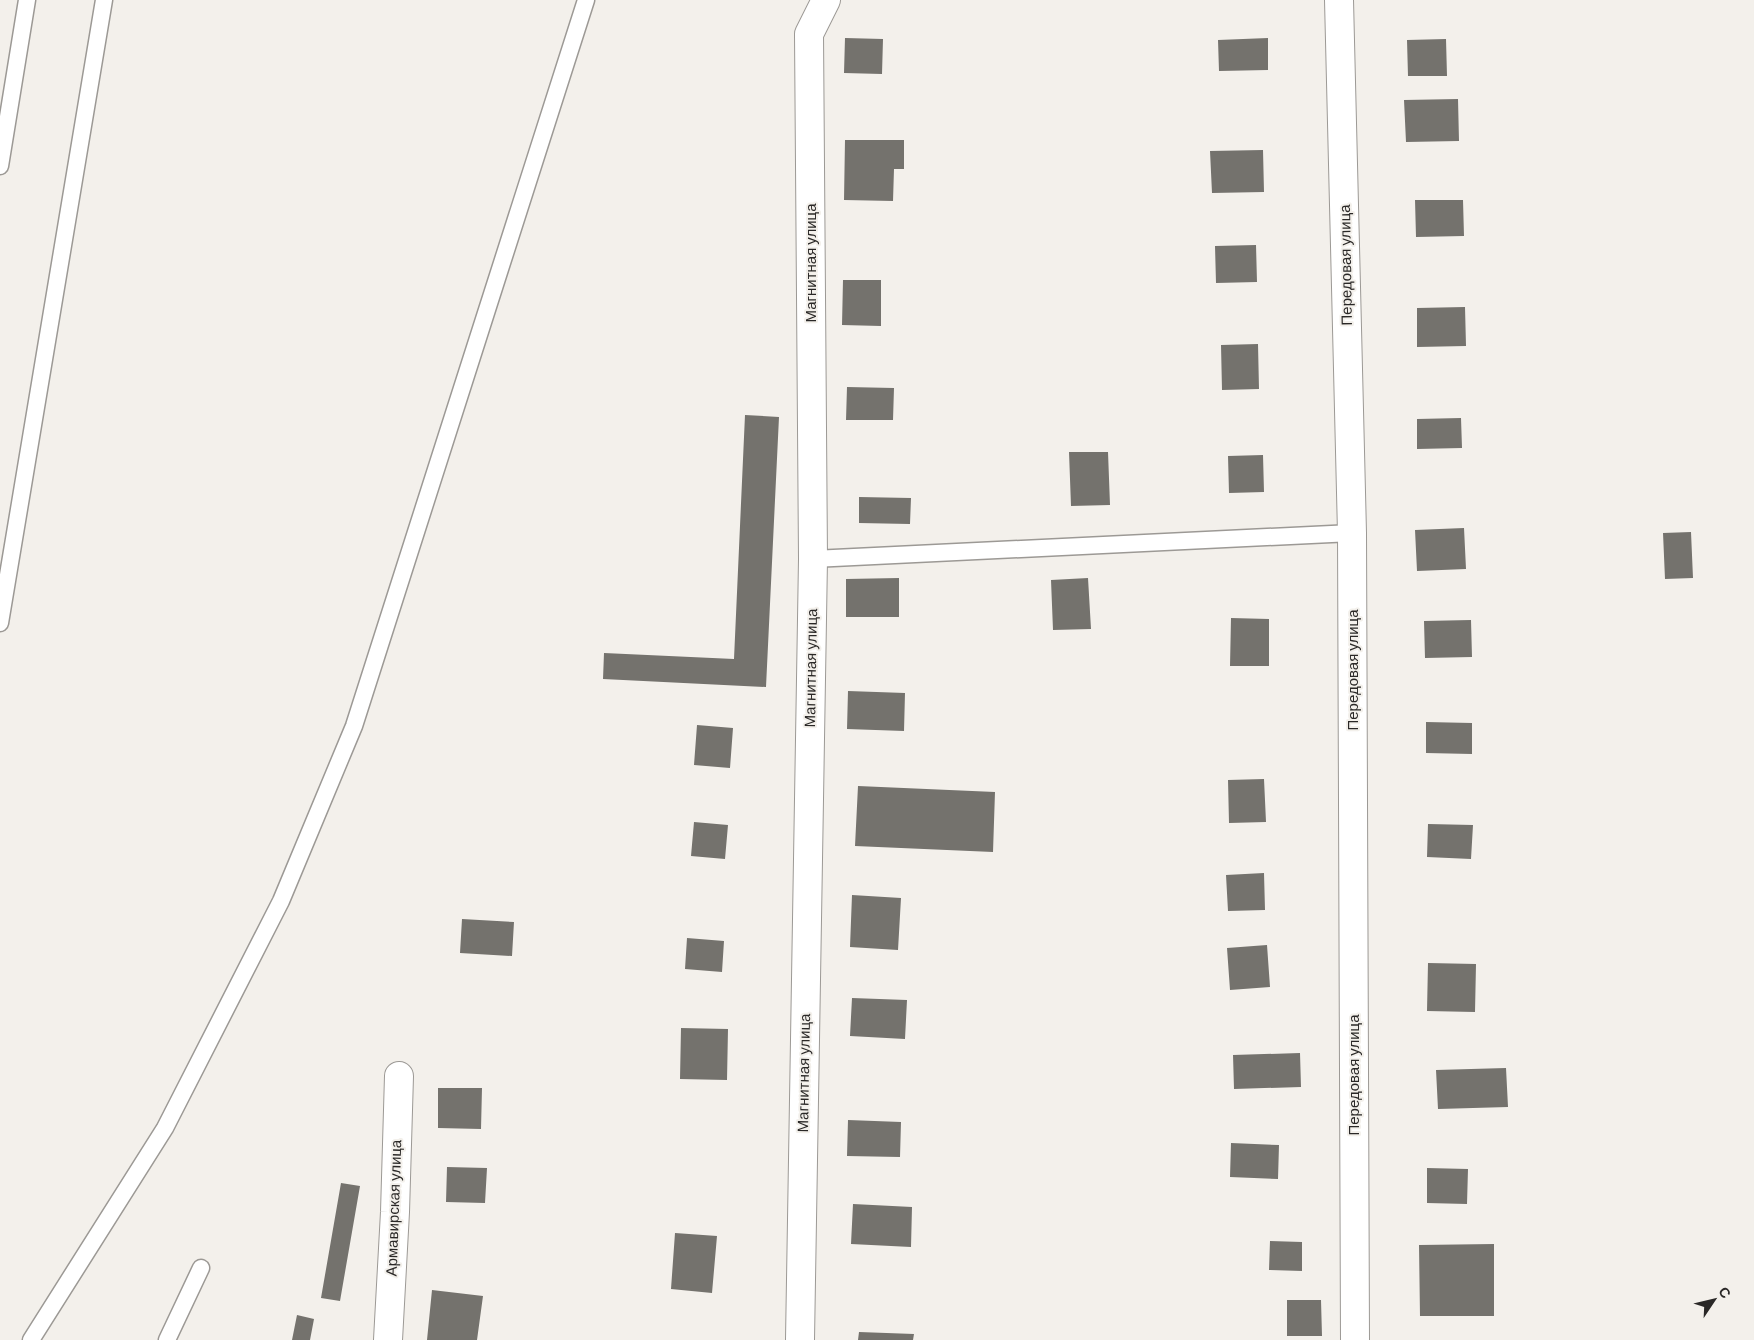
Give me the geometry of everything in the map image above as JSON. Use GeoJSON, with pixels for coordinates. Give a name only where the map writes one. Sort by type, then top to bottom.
{"type":"FeatureCollection","features":[{"type":"Feature","properties":{"kind":"street","name":"Магнитная улица"},"geometry":{"type":"LineString","coordinates":[[800,1340],[813,558],[809,34],[826,0]]}},
{"type":"Feature","properties":{"kind":"street","name":"Передовая улица"},"geometry":{"type":"LineString","coordinates":[[1339,0],[1352,533],[1355,1340]]}},
{"type":"Feature","properties":{"kind":"street","name":"Армавирская улица"},"geometry":{"type":"LineString","coordinates":[[388,1340],[395,1212],[399,1076]]}},
{"type":"Feature","properties":{"kind":"lane"},"geometry":{"type":"LineString","coordinates":[[0,166],[27,0]]}},
{"type":"Feature","properties":{"kind":"lane"},"geometry":{"type":"LineString","coordinates":[[0,624],[104,0]]}},
{"type":"Feature","properties":{"kind":"lane"},"geometry":{"type":"LineString","coordinates":[[31,1340],[165,1128],[281,901],[354,726],[586,0]]}},
{"type":"Feature","properties":{"kind":"lane"},"geometry":{"type":"LineString","coordinates":[[813,558],[1352,533]]}},
{"type":"Feature","properties":{"kind":"lane"},"geometry":{"type":"LineString","coordinates":[[166,1340],[201,1268]]}},
{"type":"Feature","properties":{"kind":"building"},"geometry":{"type":"Polygon","coordinates":[[[845,38],[883,39],[882,74],[844,73],[845,38]]]}},
{"type":"Feature","properties":{"kind":"building"},"geometry":{"type":"Polygon","coordinates":[[[1268,38],[1268,70],[1219,71],[1218,40],[1268,38]]]}},
{"type":"Feature","properties":{"kind":"building"},"geometry":{"type":"Polygon","coordinates":[[[1446,39],[1447,76],[1408,76],[1407,40],[1446,39]]]}},
{"type":"Feature","properties":{"kind":"building"},"geometry":{"type":"Polygon","coordinates":[[[1458,99],[1459,141],[1406,142],[1404,100],[1458,99]]]}},
{"type":"Feature","properties":{"kind":"building"},"geometry":{"type":"Polygon","coordinates":[[[845,140],[904,140],[904,169],[894,169],[893,201],[844,200],[845,140]]]}},
{"type":"Feature","properties":{"kind":"building"},"geometry":{"type":"Polygon","coordinates":[[[1263,150],[1264,192],[1212,193],[1210,151],[1263,150]]]}},
{"type":"Feature","properties":{"kind":"building"},"geometry":{"type":"Polygon","coordinates":[[[1415,200],[1463,200],[1464,236],[1416,237],[1415,200]]]}},
{"type":"Feature","properties":{"kind":"building"},"geometry":{"type":"Polygon","coordinates":[[[1256,245],[1257,282],[1216,283],[1215,246],[1256,245]]]}},
{"type":"Feature","properties":{"kind":"building"},"geometry":{"type":"Polygon","coordinates":[[[843,280],[881,280],[881,326],[842,325],[843,280]]]}},
{"type":"Feature","properties":{"kind":"building"},"geometry":{"type":"Polygon","coordinates":[[[1465,307],[1466,346],[1417,347],[1417,308],[1465,307]]]}},
{"type":"Feature","properties":{"kind":"building"},"geometry":{"type":"Polygon","coordinates":[[[1258,344],[1259,389],[1222,390],[1221,345],[1258,344]]]}},
{"type":"Feature","properties":{"kind":"building"},"geometry":{"type":"Polygon","coordinates":[[[847,387],[894,388],[893,420],[846,420],[847,387]]]}},
{"type":"Feature","properties":{"kind":"building"},"geometry":{"type":"Polygon","coordinates":[[[745,415],[779,417],[766,687],[603,679],[604,653],[734,659],[745,415]]]}},
{"type":"Feature","properties":{"kind":"building"},"geometry":{"type":"Polygon","coordinates":[[[1461,418],[1462,448],[1417,449],[1417,419],[1461,418]]]}},
{"type":"Feature","properties":{"kind":"building"},"geometry":{"type":"Polygon","coordinates":[[[1069,452],[1108,452],[1110,505],[1071,506],[1069,452]]]}},
{"type":"Feature","properties":{"kind":"building"},"geometry":{"type":"Polygon","coordinates":[[[1263,455],[1264,492],[1229,493],[1228,456],[1263,455]]]}},
{"type":"Feature","properties":{"kind":"building"},"geometry":{"type":"Polygon","coordinates":[[[859,497],[911,498],[910,524],[859,523],[859,497]]]}},
{"type":"Feature","properties":{"kind":"building"},"geometry":{"type":"Polygon","coordinates":[[[1464,528],[1466,569],[1417,571],[1415,530],[1464,528]]]}},
{"type":"Feature","properties":{"kind":"building"},"geometry":{"type":"Polygon","coordinates":[[[1691,532],[1693,578],[1665,579],[1663,533],[1691,532]]]}},
{"type":"Feature","properties":{"kind":"building"},"geometry":{"type":"Polygon","coordinates":[[[899,578],[899,617],[846,617],[846,579],[899,578]]]}},
{"type":"Feature","properties":{"kind":"building"},"geometry":{"type":"Polygon","coordinates":[[[1088,578],[1091,629],[1053,630],[1051,580],[1088,578]]]}},
{"type":"Feature","properties":{"kind":"building"},"geometry":{"type":"Polygon","coordinates":[[[1231,618],[1269,619],[1269,666],[1230,666],[1231,618]]]}},
{"type":"Feature","properties":{"kind":"building"},"geometry":{"type":"Polygon","coordinates":[[[1471,620],[1472,657],[1425,658],[1424,621],[1471,620]]]}},
{"type":"Feature","properties":{"kind":"building"},"geometry":{"type":"Polygon","coordinates":[[[848,691],[905,693],[904,731],[847,729],[848,691]]]}},
{"type":"Feature","properties":{"kind":"building"},"geometry":{"type":"Polygon","coordinates":[[[1426,722],[1472,723],[1472,754],[1426,753],[1426,722]]]}},
{"type":"Feature","properties":{"kind":"building"},"geometry":{"type":"Polygon","coordinates":[[[697,725],[733,728],[730,768],[694,765],[697,725]]]}},
{"type":"Feature","properties":{"kind":"building"},"geometry":{"type":"Polygon","coordinates":[[[1264,779],[1266,822],[1229,823],[1228,780],[1264,779]]]}},
{"type":"Feature","properties":{"kind":"building"},"geometry":{"type":"Polygon","coordinates":[[[858,786],[995,792],[993,852],[855,846],[858,786]]]}},
{"type":"Feature","properties":{"kind":"building"},"geometry":{"type":"Polygon","coordinates":[[[694,822],[728,825],[725,859],[691,856],[694,822]]]}},
{"type":"Feature","properties":{"kind":"building"},"geometry":{"type":"Polygon","coordinates":[[[1428,824],[1473,825],[1471,859],[1427,857],[1428,824]]]}},
{"type":"Feature","properties":{"kind":"building"},"geometry":{"type":"Polygon","coordinates":[[[1264,873],[1265,910],[1228,911],[1226,875],[1264,873]]]}},
{"type":"Feature","properties":{"kind":"building"},"geometry":{"type":"Polygon","coordinates":[[[852,895],[901,898],[898,950],[850,947],[852,895]]]}},
{"type":"Feature","properties":{"kind":"building"},"geometry":{"type":"Polygon","coordinates":[[[462,919],[514,922],[512,956],[460,953],[462,919]]]}},
{"type":"Feature","properties":{"kind":"building"},"geometry":{"type":"Polygon","coordinates":[[[687,938],[724,941],[722,972],[685,969],[687,938]]]}},
{"type":"Feature","properties":{"kind":"building"},"geometry":{"type":"Polygon","coordinates":[[[1267,945],[1270,987],[1230,990],[1227,948],[1267,945]]]}},
{"type":"Feature","properties":{"kind":"building"},"geometry":{"type":"Polygon","coordinates":[[[1428,963],[1476,964],[1475,1012],[1427,1011],[1428,963]]]}},
{"type":"Feature","properties":{"kind":"building"},"geometry":{"type":"Polygon","coordinates":[[[852,998],[907,1000],[905,1039],[850,1036],[852,998]]]}},
{"type":"Feature","properties":{"kind":"building"},"geometry":{"type":"Polygon","coordinates":[[[681,1028],[728,1029],[727,1080],[680,1079],[681,1028]]]}},
{"type":"Feature","properties":{"kind":"building"},"geometry":{"type":"Polygon","coordinates":[[[1300,1053],[1301,1087],[1234,1089],[1233,1055],[1300,1053]]]}},
{"type":"Feature","properties":{"kind":"building"},"geometry":{"type":"Polygon","coordinates":[[[1506,1068],[1508,1107],[1438,1109],[1436,1070],[1506,1068]]]}},
{"type":"Feature","properties":{"kind":"building"},"geometry":{"type":"Polygon","coordinates":[[[438,1088],[482,1088],[481,1129],[438,1128],[438,1088]]]}},
{"type":"Feature","properties":{"kind":"building"},"geometry":{"type":"Polygon","coordinates":[[[848,1120],[901,1122],[900,1157],[847,1156],[848,1120]]]}},
{"type":"Feature","properties":{"kind":"building"},"geometry":{"type":"Polygon","coordinates":[[[1231,1143],[1279,1145],[1278,1179],[1230,1177],[1231,1143]]]}},
{"type":"Feature","properties":{"kind":"building"},"geometry":{"type":"Polygon","coordinates":[[[447,1167],[487,1168],[485,1203],[446,1202],[447,1167]]]}},
{"type":"Feature","properties":{"kind":"building"},"geometry":{"type":"Polygon","coordinates":[[[1427,1168],[1468,1169],[1467,1204],[1427,1203],[1427,1168]]]}},
{"type":"Feature","properties":{"kind":"building"},"geometry":{"type":"Polygon","coordinates":[[[341,1183],[360,1186],[340,1301],[321,1298],[341,1183]]]}},
{"type":"Feature","properties":{"kind":"building"},"geometry":{"type":"Polygon","coordinates":[[[853,1204],[912,1207],[911,1247],[851,1244],[853,1204]]]}},
{"type":"Feature","properties":{"kind":"building"},"geometry":{"type":"Polygon","coordinates":[[[675,1233],[717,1236],[712,1293],[671,1289],[675,1233]]]}},
{"type":"Feature","properties":{"kind":"building"},"geometry":{"type":"Polygon","coordinates":[[[1270,1241],[1302,1242],[1302,1271],[1269,1270],[1270,1241]]]}},
{"type":"Feature","properties":{"kind":"building"},"geometry":{"type":"Polygon","coordinates":[[[1494,1244],[1494,1316],[1420,1316],[1419,1245],[1494,1244]]]}},
{"type":"Feature","properties":{"kind":"building"},"geometry":{"type":"Polygon","coordinates":[[[432,1290],[483,1296],[477,1340],[427,1340],[432,1290]]]}},
{"type":"Feature","properties":{"kind":"building"},"geometry":{"type":"Polygon","coordinates":[[[1287,1300],[1321,1300],[1322,1336],[1287,1336],[1287,1300]]]}},
{"type":"Feature","properties":{"kind":"building"},"geometry":{"type":"Polygon","coordinates":[[[297,1315],[314,1319],[310,1340],[292,1340],[297,1315]]]}},
{"type":"Feature","properties":{"kind":"building"},"geometry":{"type":"Polygon","coordinates":[[[859,1332],[914,1334],[913,1340],[858,1340],[859,1332]]]}}]}
